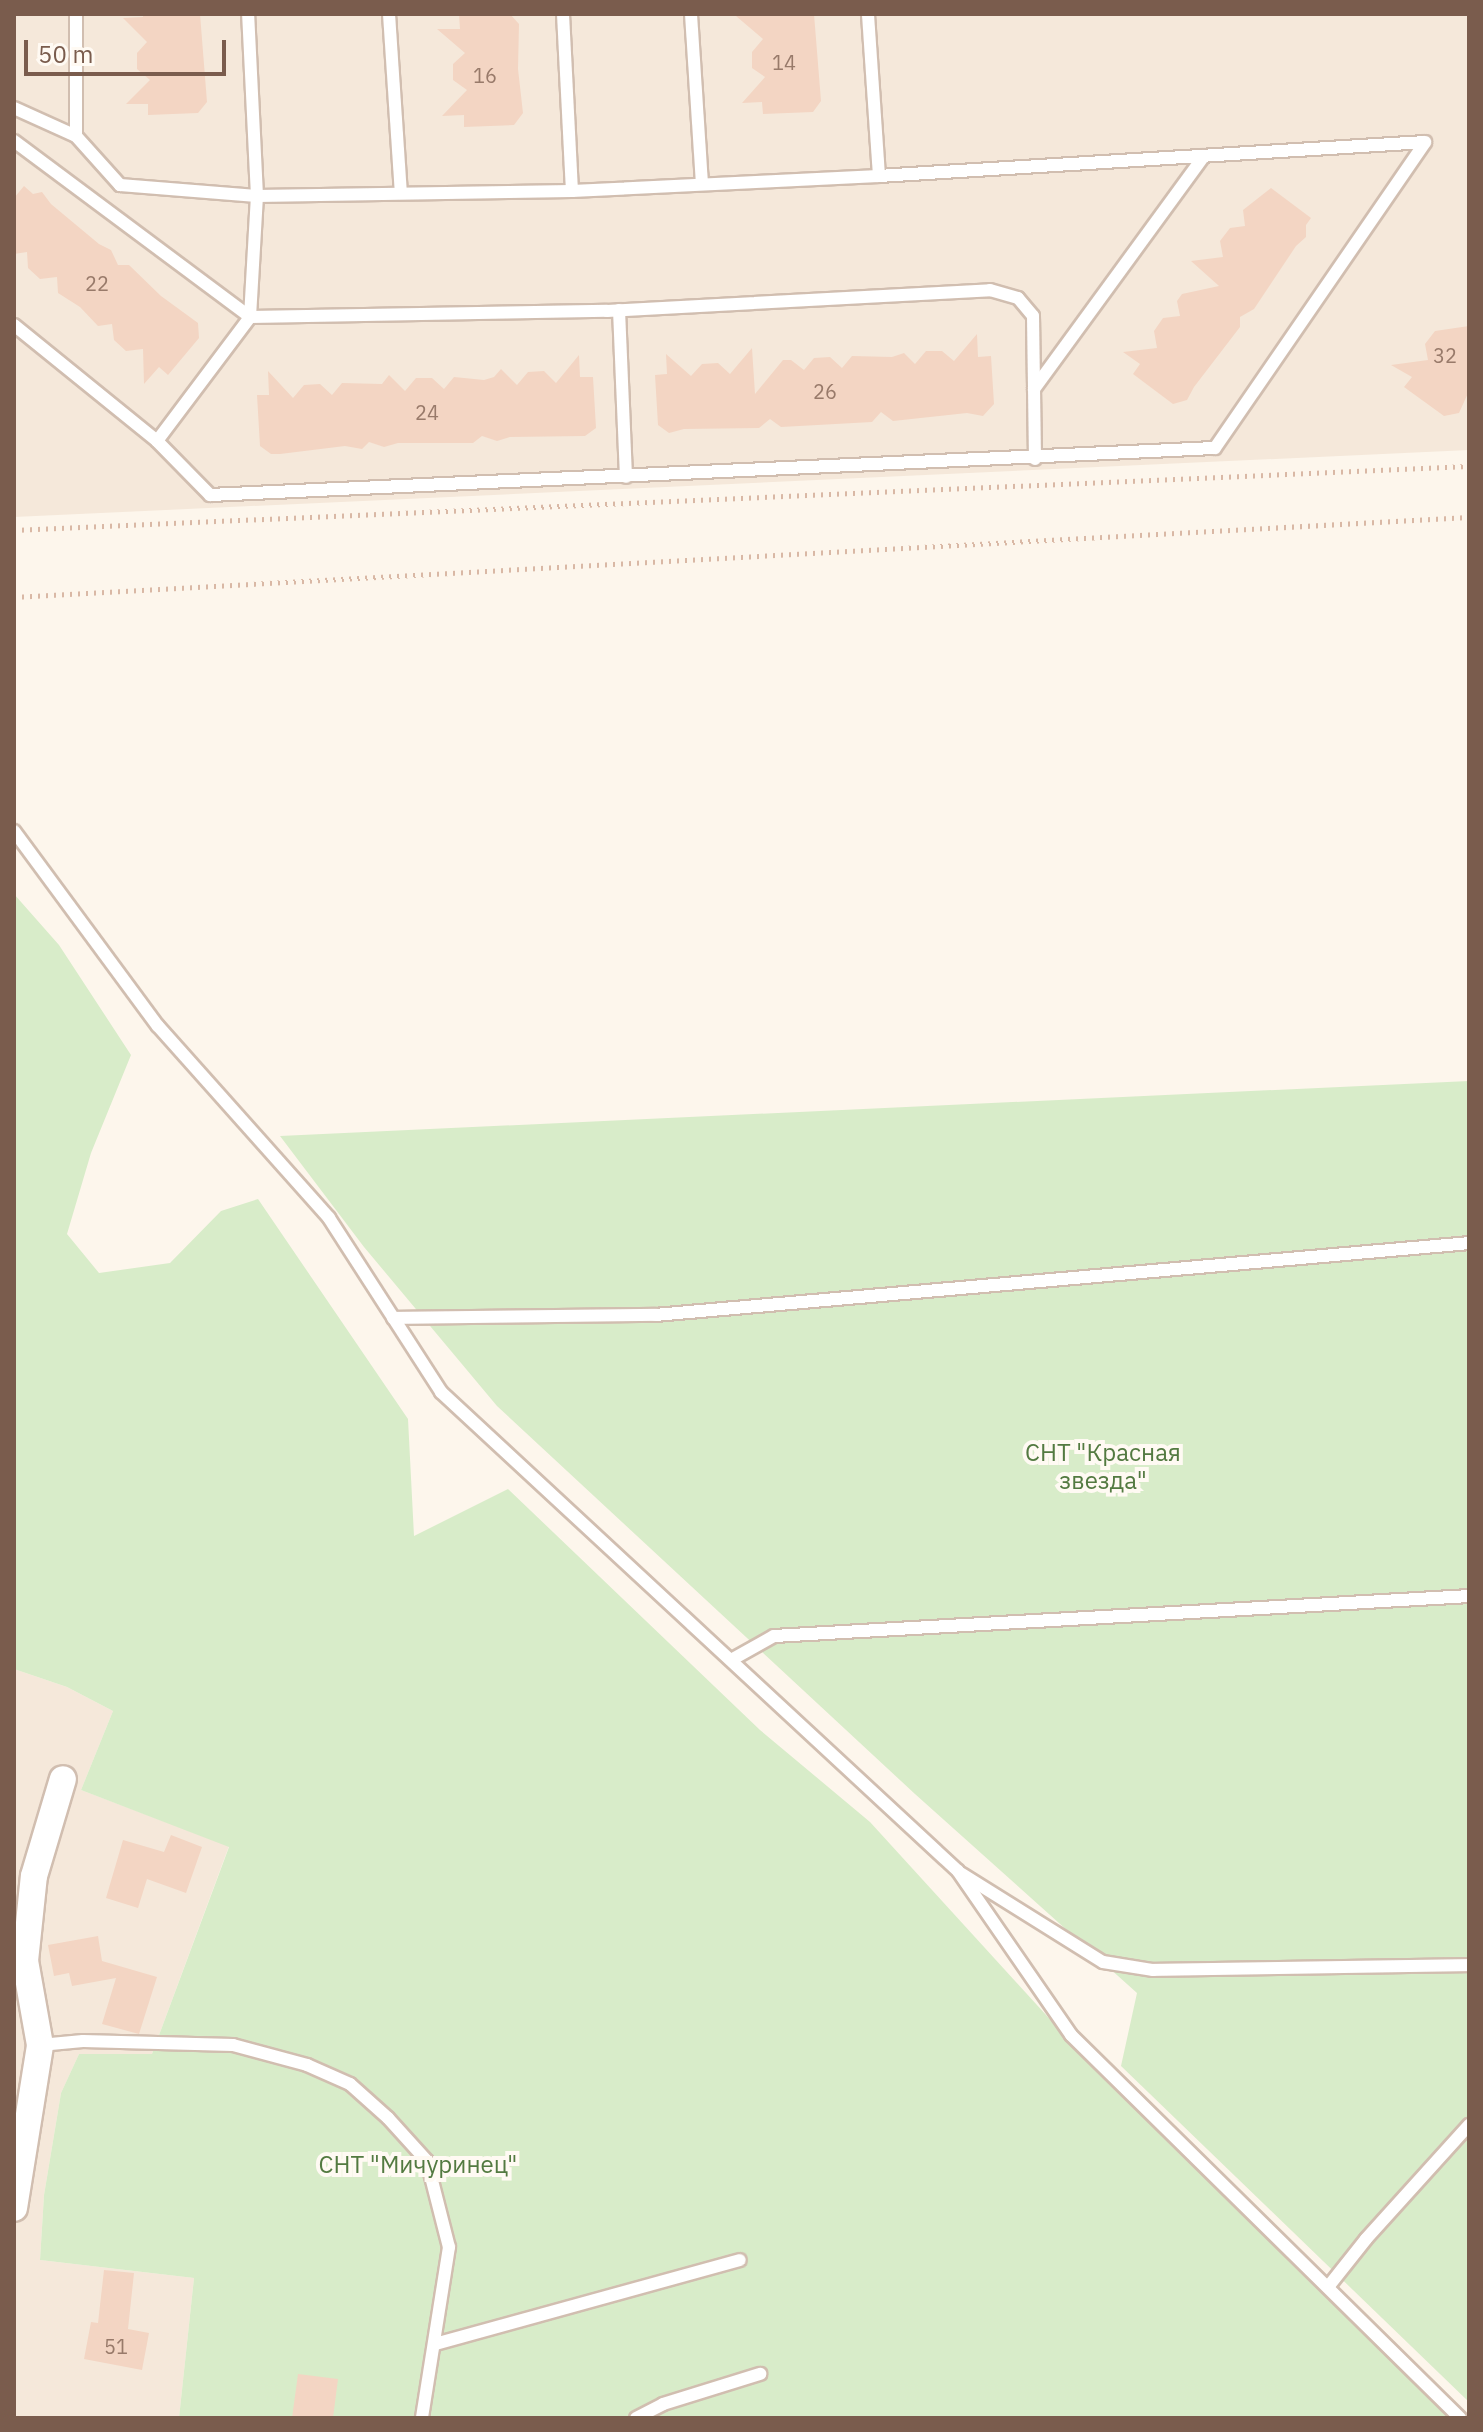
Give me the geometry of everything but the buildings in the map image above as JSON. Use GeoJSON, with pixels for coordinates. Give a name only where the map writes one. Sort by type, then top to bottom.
{"type":"FeatureCollection","features":[{"type":"Feature","properties":{"kind":"street"},"geometry":{"type":"LineString","coordinates":[[14,2208],[40,2045],[25,1961],[34,1876],[63,1779]]}},
{"type":"Feature","properties":{"kind":"lane"},"geometry":{"type":"LineString","coordinates":[[76,14],[76,136]]}},
{"type":"Feature","properties":{"kind":"lane"},"geometry":{"type":"LineString","coordinates":[[157,441],[250,317],[257,196],[248,14]]}},
{"type":"Feature","properties":{"kind":"lane"},"geometry":{"type":"LineString","coordinates":[[389,14],[401,193]]}},
{"type":"Feature","properties":{"kind":"lane"},"geometry":{"type":"LineString","coordinates":[[563,14],[572,191]]}},
{"type":"Feature","properties":{"kind":"lane"},"geometry":{"type":"LineString","coordinates":[[691,14],[702,183]]}},
{"type":"Feature","properties":{"kind":"lane"},"geometry":{"type":"LineString","coordinates":[[868,14],[879,176]]}},
{"type":"Feature","properties":{"kind":"lane"},"geometry":{"type":"LineString","coordinates":[[14,108],[76,136],[120,185],[257,196],[572,191],[879,176],[1425,142],[1215,448],[1035,459],[210,495],[157,441],[14,325]]}},
{"type":"Feature","properties":{"kind":"lane"},"geometry":{"type":"LineString","coordinates":[[14,141],[250,317],[619,310],[990,290],[1018,298],[1033,316],[1035,459]]}},
{"type":"Feature","properties":{"kind":"lane"},"geometry":{"type":"LineString","coordinates":[[1034,389],[1204,156]]}},
{"type":"Feature","properties":{"kind":"lane"},"geometry":{"type":"LineString","coordinates":[[619,310],[626,477]]}},
{"type":"Feature","properties":{"kind":"lane"},"geometry":{"type":"LineString","coordinates":[[14,831],[158,1026],[329,1218],[441,1392],[958,1871],[1103,1962],[1153,1970],[1469,1965]]}},
{"type":"Feature","properties":{"kind":"lane"},"geometry":{"type":"LineString","coordinates":[[393,1318],[655,1315],[1469,1243]]}},
{"type":"Feature","properties":{"kind":"lane"},"geometry":{"type":"LineString","coordinates":[[731,1660],[774,1636],[1469,1596]]}},
{"type":"Feature","properties":{"kind":"lane"},"geometry":{"type":"LineString","coordinates":[[958,1871],[1071,2035],[1460,2418]]}},
{"type":"Feature","properties":{"kind":"lane"},"geometry":{"type":"LineString","coordinates":[[40,2045],[83,2041],[233,2045],[307,2065],[350,2084],[388,2118],[427,2161],[449,2247],[422,2418]]}},
{"type":"Feature","properties":{"kind":"lane"},"geometry":{"type":"LineString","coordinates":[[1328,2287],[1366,2239],[1469,2125]]}},
{"type":"Feature","properties":{"kind":"lane"},"geometry":{"type":"LineString","coordinates":[[435,2344],[740,2260]]}},
{"type":"Feature","properties":{"kind":"lane"},"geometry":{"type":"LineString","coordinates":[[636,2418],[663,2404],[760,2374]]}},
{"type":"Feature","properties":{"kind":"path"},"geometry":{"type":"LineString","coordinates":[[14,530],[1469,466]]}},
{"type":"Feature","properties":{"kind":"path"},"geometry":{"type":"LineString","coordinates":[[14,597],[1469,517]]}},
{"type":"Feature","properties":{"kind":"shaded area"},"geometry":{"type":"Polygon","coordinates":[[[14,14],[1469,14],[1469,450],[14,517],[14,14]]]}},
{"type":"Feature","properties":{"kind":"shaded area"},"geometry":{"type":"Polygon","coordinates":[[[14,1669],[67,1687],[113,1711],[81,1790],[229,1846],[152,2054],[79,2054],[61,2093],[44,2195],[40,2260],[194,2278],[179,2418],[14,2418],[14,1669]]]}},
{"type":"Feature","properties":{"kind":"green space","name":"СНТ \"Мичуринец\""},"geometry":{"type":"Polygon","coordinates":[[[14,894],[59,945],[131,1055],[91,1153],[67,1234],[99,1273],[170,1263],[221,1211],[258,1199],[408,1419],[414,1536],[508,1489],[760,1730],[870,1822],[1078,2050],[1451,2418],[179,2418],[194,2278],[40,2260],[44,2195],[61,2093],[79,2054],[152,2054],[229,1847],[81,1790],[113,1711],[67,1687],[14,1669],[14,894]]]}},
{"type":"Feature","properties":{"kind":"green space","name":"СНТ \"Красная звезда\""},"geometry":{"type":"Polygon","coordinates":[[[1469,1081],[1469,2402],[1121,2066],[1137,1993],[915,1794],[497,1406],[364,1247],[280,1136],[1469,1081]]]}}]}
